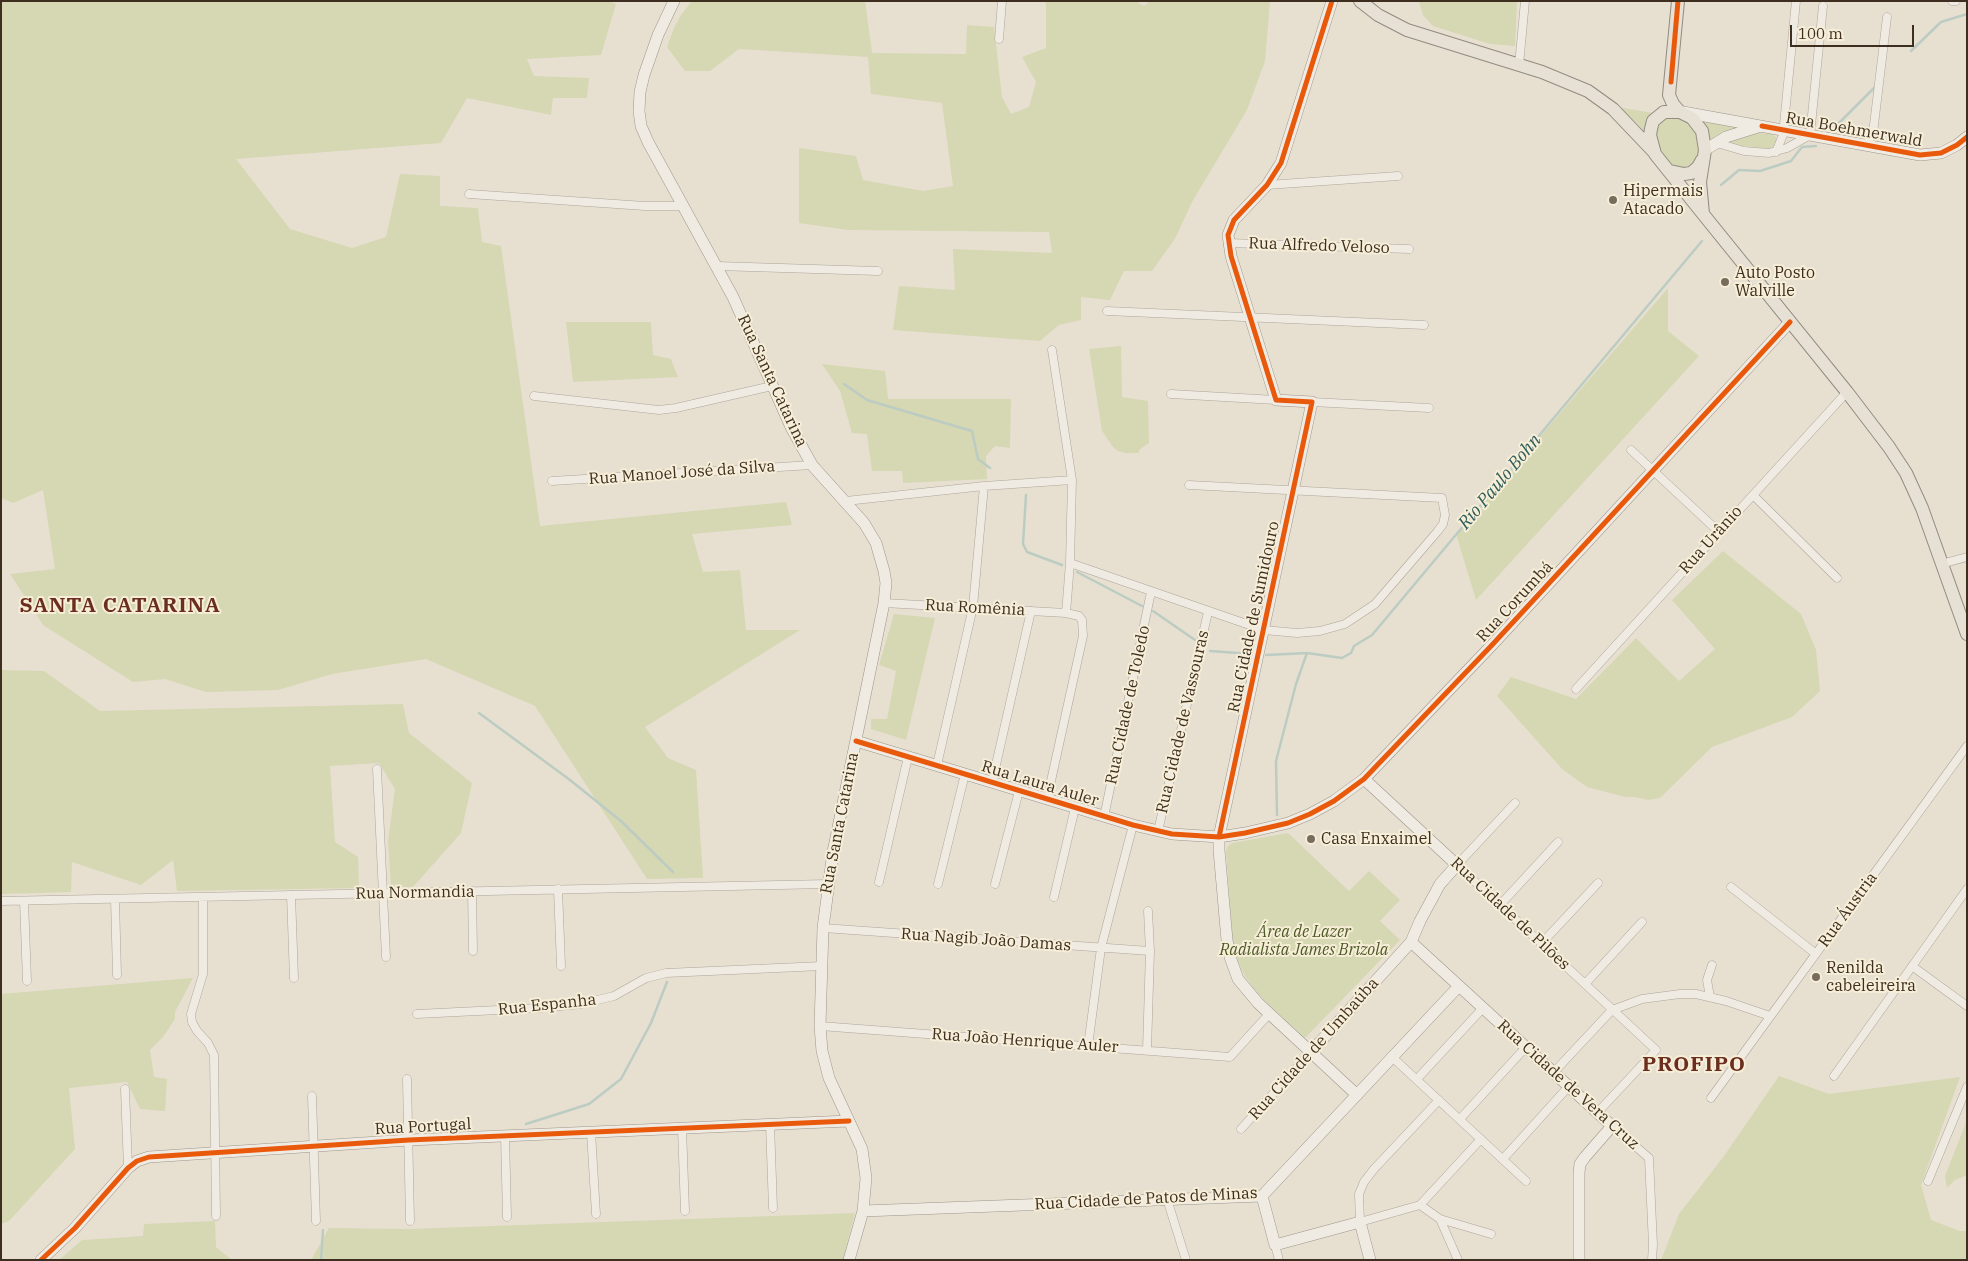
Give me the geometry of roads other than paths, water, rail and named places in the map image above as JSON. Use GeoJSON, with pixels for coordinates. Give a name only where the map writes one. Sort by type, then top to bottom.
{"type":"FeatureCollection","features":[{"type":"Feature","properties":{"kind":"main road"},"geometry":{"type":"LineString","coordinates":[[1360,1],[1378,15],[1407,30],[1562,79],[1593,94],[1626,121],[1670,171],[1889,447],[1906,473],[1922,508],[1967,634]]}},
{"type":"Feature","properties":{"kind":"main road"},"geometry":{"type":"LineString","coordinates":[[1678,1],[1669,95],[1673,104],[1680,112],[1692,118],[1702,131],[1704,154],[1700,182],[1703,214]]}},
{"type":"Feature","properties":{"kind":"main road"},"geometry":{"type":"LineString","coordinates":[[1656,154],[1650,135],[1653,121],[1664,112],[1680,112]]}},
{"type":"Feature","properties":{"kind":"main road"},"geometry":{"type":"LineString","coordinates":[[1670,171],[1684,174],[1691,173],[1698,167],[1704,154]]}},
{"type":"Feature","properties":{"kind":"street","name":"Rua Santa Catarina"},"geometry":{"type":"LineString","coordinates":[[674,1],[665,17],[648,61],[640,92],[639,111],[641,126],[717,266],[791,427],[812,465],[846,501],[864,523],[876,543],[886,583],[884,603],[828,884],[823,928],[820,1026],[822,1051],[825,1065],[857,1138],[864,1162],[866,1194],[863,1211],[848,1260]]}},
{"type":"Feature","properties":{"kind":"street"},"geometry":{"type":"LineString","coordinates":[[1000,39],[1002,1]]}},
{"type":"Feature","properties":{"kind":"street"},"geometry":{"type":"LineString","coordinates":[[1276,400],[1228,243],[1228,235],[1234,220],[1268,185],[1281,162],[1332,1]]}},
{"type":"Feature","properties":{"kind":"street"},"geometry":{"type":"LineString","coordinates":[[1519,65],[1525,1]]}},
{"type":"Feature","properties":{"kind":"street"},"geometry":{"type":"LineString","coordinates":[[1776,152],[1782,141],[1796,1]]}},
{"type":"Feature","properties":{"kind":"street"},"geometry":{"type":"LineString","coordinates":[[1717,142],[1744,151],[1776,152],[1796,144],[1810,134],[1823,6]]}},
{"type":"Feature","properties":{"kind":"street"},"geometry":{"type":"LineString","coordinates":[[1866,146],[1873,132],[1887,18]]}},
{"type":"Feature","properties":{"kind":"street","name":"Rua Boehmerwald"},"geometry":{"type":"LineString","coordinates":[[1680,112],[1810,134],[1906,153],[1932,155],[1950,150],[1967,137]]}},
{"type":"Feature","properties":{"kind":"street","name":"Rua Boehmerwald"},"geometry":{"type":"LineString","coordinates":[[1704,154],[1717,142],[1736,133],[1762,126]]}},
{"type":"Feature","properties":{"kind":"street"},"geometry":{"type":"LineString","coordinates":[[1873,132],[1878,148]]}},
{"type":"Feature","properties":{"kind":"street"},"geometry":{"type":"LineString","coordinates":[[1268,185],[1398,176]]}},
{"type":"Feature","properties":{"kind":"street"},"geometry":{"type":"LineString","coordinates":[[470,194],[645,206],[684,206]]}},
{"type":"Feature","properties":{"kind":"street","name":"Rua Alfredo Veloso"},"geometry":{"type":"LineString","coordinates":[[1228,243],[1409,249]]}},
{"type":"Feature","properties":{"kind":"street"},"geometry":{"type":"LineString","coordinates":[[717,266],[878,271]]}},
{"type":"Feature","properties":{"kind":"street"},"geometry":{"type":"LineString","coordinates":[[1107,311],[1424,325]]}},
{"type":"Feature","properties":{"kind":"street","name":"Rua Corumbá"},"geometry":{"type":"LineString","coordinates":[[1219,836],[1246,833],[1288,823],[1334,801],[1364,779],[1492,645],[1790,322]]}},
{"type":"Feature","properties":{"kind":"street"},"geometry":{"type":"LineString","coordinates":[[1047,799],[1083,636],[1082,620],[1079,616],[1066,613],[1070,562],[1072,480],[1052,350]]}},
{"type":"Feature","properties":{"kind":"street"},"geometry":{"type":"LineString","coordinates":[[534,396],[659,410],[676,408],[772,386]]}},
{"type":"Feature","properties":{"kind":"street","name":"Rua Urânio"},"geometry":{"type":"LineString","coordinates":[[1576,689],[1847,392]]}},
{"type":"Feature","properties":{"kind":"street"},"geometry":{"type":"LineString","coordinates":[[1171,394],[1429,408]]}},
{"type":"Feature","properties":{"kind":"street","name":"Rua Cidade de Sumidouro"},"geometry":{"type":"LineString","coordinates":[[1312,402],[1219,836],[1225,922],[1230,958],[1238,979],[1246,991],[1357,1095]]}},
{"type":"Feature","properties":{"kind":"street"},"geometry":{"type":"LineString","coordinates":[[1630,450],[1719,532]]}},
{"type":"Feature","properties":{"kind":"street","name":"Rua Manoel José da Silva"},"geometry":{"type":"LineString","coordinates":[[552,481],[812,465]]}},
{"type":"Feature","properties":{"kind":"street"},"geometry":{"type":"LineString","coordinates":[[846,501],[984,486],[1072,480]]}},
{"type":"Feature","properties":{"kind":"street"},"geometry":{"type":"LineString","coordinates":[[1070,562],[1208,612],[1264,630],[1298,633],[1320,631],[1345,624],[1364,613],[1385,593],[1437,532],[1443,524],[1445,515],[1442,498],[1189,485]]}},
{"type":"Feature","properties":{"kind":"street"},"geometry":{"type":"LineString","coordinates":[[937,765],[974,608],[984,486]]}},
{"type":"Feature","properties":{"kind":"street"},"geometry":{"type":"LineString","coordinates":[[1753,495],[1837,578]]}},
{"type":"Feature","properties":{"kind":"street"},"geometry":{"type":"LineString","coordinates":[[1941,564],[1967,557]]}},
{"type":"Feature","properties":{"kind":"street","name":"Rua Cidade de Toledo"},"geometry":{"type":"LineString","coordinates":[[1104,817],[1151,592]]}},
{"type":"Feature","properties":{"kind":"street","name":"Rua Romênia"},"geometry":{"type":"LineString","coordinates":[[884,603],[1066,613]]}},
{"type":"Feature","properties":{"kind":"street"},"geometry":{"type":"LineString","coordinates":[[992,782],[1031,611]]}},
{"type":"Feature","properties":{"kind":"street","name":"Rua Cidade de Vassouras"},"geometry":{"type":"LineString","coordinates":[[1158,832],[1208,612]]}},
{"type":"Feature","properties":{"kind":"street","name":"Rua Laura Auler"},"geometry":{"type":"LineString","coordinates":[[856,741],[1158,832],[1196,836],[1219,836]]}},
{"type":"Feature","properties":{"kind":"street","name":"Rua Áustria"},"geometry":{"type":"LineString","coordinates":[[1711,1098],[1967,746]]}},
{"type":"Feature","properties":{"kind":"street"},"geometry":{"type":"LineString","coordinates":[[879,882],[908,756]]}},
{"type":"Feature","properties":{"kind":"street"},"geometry":{"type":"LineString","coordinates":[[378,769],[386,956]]}},
{"type":"Feature","properties":{"kind":"street"},"geometry":{"type":"LineString","coordinates":[[938,884],[965,774]]}},
{"type":"Feature","properties":{"kind":"street","name":"Rua Cidade de Pilões"},"geometry":{"type":"LineString","coordinates":[[1364,779],[1656,1050],[1598,1112]]}},
{"type":"Feature","properties":{"kind":"street"},"geometry":{"type":"LineString","coordinates":[[995,884],[1019,791]]}},
{"type":"Feature","properties":{"kind":"street","name":"Rua Cidade de Umbaúba"},"geometry":{"type":"LineString","coordinates":[[1240,1129],[1412,942],[1424,913],[1440,884],[1515,803]]}},
{"type":"Feature","properties":{"kind":"street"},"geometry":{"type":"LineString","coordinates":[[1054,897],[1076,808]]}},
{"type":"Feature","properties":{"kind":"street"},"geometry":{"type":"LineString","coordinates":[[1088,1046],[1101,948],[1133,825]]}},
{"type":"Feature","properties":{"kind":"street"},"geometry":{"type":"LineString","coordinates":[[1500,905],[1558,842]]}},
{"type":"Feature","properties":{"kind":"street"},"geometry":{"type":"LineString","coordinates":[[1542,944],[1598,883]]}},
{"type":"Feature","properties":{"kind":"street","name":"Rua Normandia"},"geometry":{"type":"LineString","coordinates":[[1,901],[828,884]]}},
{"type":"Feature","properties":{"kind":"street"},"geometry":{"type":"LineString","coordinates":[[1731,887],[1816,954]]}},
{"type":"Feature","properties":{"kind":"street"},"geometry":{"type":"LineString","coordinates":[[1834,1076],[1967,889]]}},
{"type":"Feature","properties":{"kind":"street"},"geometry":{"type":"LineString","coordinates":[[558,890],[561,966]]}},
{"type":"Feature","properties":{"kind":"street"},"geometry":{"type":"LineString","coordinates":[[472,891],[473,951]]}},
{"type":"Feature","properties":{"kind":"street"},"geometry":{"type":"LineString","coordinates":[[291,895],[294,978]]}},
{"type":"Feature","properties":{"kind":"street"},"geometry":{"type":"LineString","coordinates":[[203,897],[203,974],[190,1014],[194,1026],[208,1043],[214,1056],[216,1216]]}},
{"type":"Feature","properties":{"kind":"street"},"geometry":{"type":"LineString","coordinates":[[115,899],[117,975]]}},
{"type":"Feature","properties":{"kind":"street"},"geometry":{"type":"LineString","coordinates":[[24,901],[26,981]]}},
{"type":"Feature","properties":{"kind":"street"},"geometry":{"type":"LineString","coordinates":[[1147,1050],[1150,951],[1148,911]]}},
{"type":"Feature","properties":{"kind":"street"},"geometry":{"type":"LineString","coordinates":[[1585,984],[1642,922]]}},
{"type":"Feature","properties":{"kind":"street","name":"Rua Nagib João Damas"},"geometry":{"type":"LineString","coordinates":[[823,928],[1150,951]]}},
{"type":"Feature","properties":{"kind":"street","name":"Rua Cidade de Vera Cruz"},"geometry":{"type":"LineString","coordinates":[[1412,942],[1649,1158],[1652,1260]]}},
{"type":"Feature","properties":{"kind":"street"},"geometry":{"type":"LineString","coordinates":[[1710,997],[1707,980],[1712,965]]}},
{"type":"Feature","properties":{"kind":"street","name":"Rua Espanha"},"geometry":{"type":"LineString","coordinates":[[416,1014],[581,1004],[614,996],[646,978],[666,972],[822,966]]}},
{"type":"Feature","properties":{"kind":"street"},"geometry":{"type":"LineString","coordinates":[[1912,966],[1967,1006]]}},
{"type":"Feature","properties":{"kind":"street","name":"Rua Cidade de Patos de Minas"},"geometry":{"type":"LineString","coordinates":[[863,1211],[1262,1196],[1459,986]]}},
{"type":"Feature","properties":{"kind":"street"},"geometry":{"type":"LineString","coordinates":[[1554,1072],[1612,1010],[1625,1004],[1660,996],[1688,994],[1710,997],[1770,1016]]}},
{"type":"Feature","properties":{"kind":"street"},"geometry":{"type":"LineString","coordinates":[[1417,1080],[1483,1008]]}},
{"type":"Feature","properties":{"kind":"street","name":"Rua João Henrique Auler"},"geometry":{"type":"LineString","coordinates":[[820,1026],[1230,1057],[1270,1014]]}},
{"type":"Feature","properties":{"kind":"street"},"geometry":{"type":"LineString","coordinates":[[1460,1119],[1526,1047]]}},
{"type":"Feature","properties":{"kind":"street"},"geometry":{"type":"LineString","coordinates":[[1392,1057],[1526,1181]]}},
{"type":"Feature","properties":{"kind":"street"},"geometry":{"type":"LineString","coordinates":[[407,1079],[410,1221]]}},
{"type":"Feature","properties":{"kind":"street"},"geometry":{"type":"LineString","coordinates":[[1503,1159],[1569,1086]]}},
{"type":"Feature","properties":{"kind":"street"},"geometry":{"type":"LineString","coordinates":[[1928,1181],[1967,1087]]}},
{"type":"Feature","properties":{"kind":"street"},"geometry":{"type":"LineString","coordinates":[[125,1089],[128,1168]]}},
{"type":"Feature","properties":{"kind":"street"},"geometry":{"type":"LineString","coordinates":[[312,1096],[316,1222]]}},
{"type":"Feature","properties":{"kind":"street"},"geometry":{"type":"LineString","coordinates":[[1370,1260],[1360,1222],[1358,1202],[1361,1188],[1368,1175],[1439,1100]]}},
{"type":"Feature","properties":{"kind":"street","name":"Rua Portugal"},"geometry":{"type":"LineString","coordinates":[[41,1260],[75,1228],[128,1168],[137,1161],[149,1157],[215,1151],[409,1140],[849,1121]]}},
{"type":"Feature","properties":{"kind":"street"},"geometry":{"type":"LineString","coordinates":[[770,1124],[773,1208]]}},
{"type":"Feature","properties":{"kind":"street"},"geometry":{"type":"LineString","coordinates":[[1580,1260],[1580,1164],[1612,1126]]}},
{"type":"Feature","properties":{"kind":"street"},"geometry":{"type":"LineString","coordinates":[[682,1128],[685,1211]]}},
{"type":"Feature","properties":{"kind":"street"},"geometry":{"type":"LineString","coordinates":[[591,1132],[596,1214]]}},
{"type":"Feature","properties":{"kind":"street"},"geometry":{"type":"LineString","coordinates":[[505,1136],[507,1217]]}},
{"type":"Feature","properties":{"kind":"street"},"geometry":{"type":"LineString","coordinates":[[1275,1245],[1420,1205],[1481,1139]]}},
{"type":"Feature","properties":{"kind":"street"},"geometry":{"type":"LineString","coordinates":[[1262,1196],[1279,1260]]}},
{"type":"Feature","properties":{"kind":"street"},"geometry":{"type":"LineString","coordinates":[[1167,1199],[1186,1260]]}},
{"type":"Feature","properties":{"kind":"street"},"geometry":{"type":"LineString","coordinates":[[1420,1205],[1440,1219],[1491,1234]]}},
{"type":"Feature","properties":{"kind":"street"},"geometry":{"type":"LineString","coordinates":[[1440,1219],[1458,1260]]}},
{"type":"Feature","properties":{"kind":"waterway","name":"Rio Paulo Bohn"},"geometry":{"type":"LineString","coordinates":[[1911,51],[1941,22],[1967,14]]}},
{"type":"Feature","properties":{"kind":"waterway","name":"Rio Paulo Bohn"},"geometry":{"type":"LineString","coordinates":[[1837,125],[1876,86]]}},
{"type":"Feature","properties":{"kind":"waterway","name":"Rio Paulo Bohn"},"geometry":{"type":"LineString","coordinates":[[1721,185],[1739,170],[1760,171],[1791,161],[1802,147],[1816,146]]}},
{"type":"Feature","properties":{"kind":"waterway","name":"Rio Paulo Bohn"},"geometry":{"type":"LineString","coordinates":[[1266,655],[1307,653],[1342,658],[1351,653],[1354,646],[1372,635],[1702,241]]}},
{"type":"Feature","properties":{"kind":"waterway","name":"Rio Paulo Bohn"},"geometry":{"type":"LineString","coordinates":[[844,384],[867,400],[972,431],[978,459],[990,468]]}},
{"type":"Feature","properties":{"kind":"waterway","name":"Rio Paulo Bohn"},"geometry":{"type":"LineString","coordinates":[[1026,495],[1023,544],[1027,552],[1062,565]]}},
{"type":"Feature","properties":{"kind":"waterway","name":"Rio Paulo Bohn"},"geometry":{"type":"LineString","coordinates":[[1077,572],[1142,606]]}},
{"type":"Feature","properties":{"kind":"waterway","name":"Rio Paulo Bohn"},"geometry":{"type":"LineString","coordinates":[[1153,611],[1195,640]]}},
{"type":"Feature","properties":{"kind":"waterway","name":"Rio Paulo Bohn"},"geometry":{"type":"LineString","coordinates":[[1210,651],[1252,654]]}},
{"type":"Feature","properties":{"kind":"waterway"},"geometry":{"type":"LineString","coordinates":[[1277,815],[1276,761],[1296,684],[1307,653]]}},
{"type":"Feature","properties":{"kind":"waterway"},"geometry":{"type":"LineString","coordinates":[[479,713],[570,780],[621,821],[673,872]]}},
{"type":"Feature","properties":{"kind":"waterway"},"geometry":{"type":"LineString","coordinates":[[526,1124],[589,1104],[621,1079],[651,1023],[667,982]]}},
{"type":"Feature","properties":{"kind":"waterway"},"geometry":{"type":"LineString","coordinates":[[321,1260],[323,1230]]}},
{"type":"Feature","properties":{"kind":"place","name":"Hipermais Atacado"},"geometry":{"type":"Point","coordinates":[1613,200]}},
{"type":"Feature","properties":{"kind":"place","name":"Auto Posto Walville"},"geometry":{"type":"Point","coordinates":[1725,282]}},
{"type":"Feature","properties":{"kind":"place","name":"Casa Enxaimel"},"geometry":{"type":"Point","coordinates":[1311,839]}},
{"type":"Feature","properties":{"kind":"place","name":"Renilda cabeleireira"},"geometry":{"type":"Point","coordinates":[1816,977]}},
{"type":"Feature","properties":{"kind":"district","name":"SANTA CATARINA"},"geometry":{"type":"Point","coordinates":[120,606]}},
{"type":"Feature","properties":{"kind":"district","name":"PROFIPO"},"geometry":{"type":"Point","coordinates":[1694,1065]}},
{"type":"Feature","properties":{"kind":"park label","name":"Área de Lazer Radialista James Brizola"},"geometry":{"type":"Point","coordinates":[1304,941]}}]}
